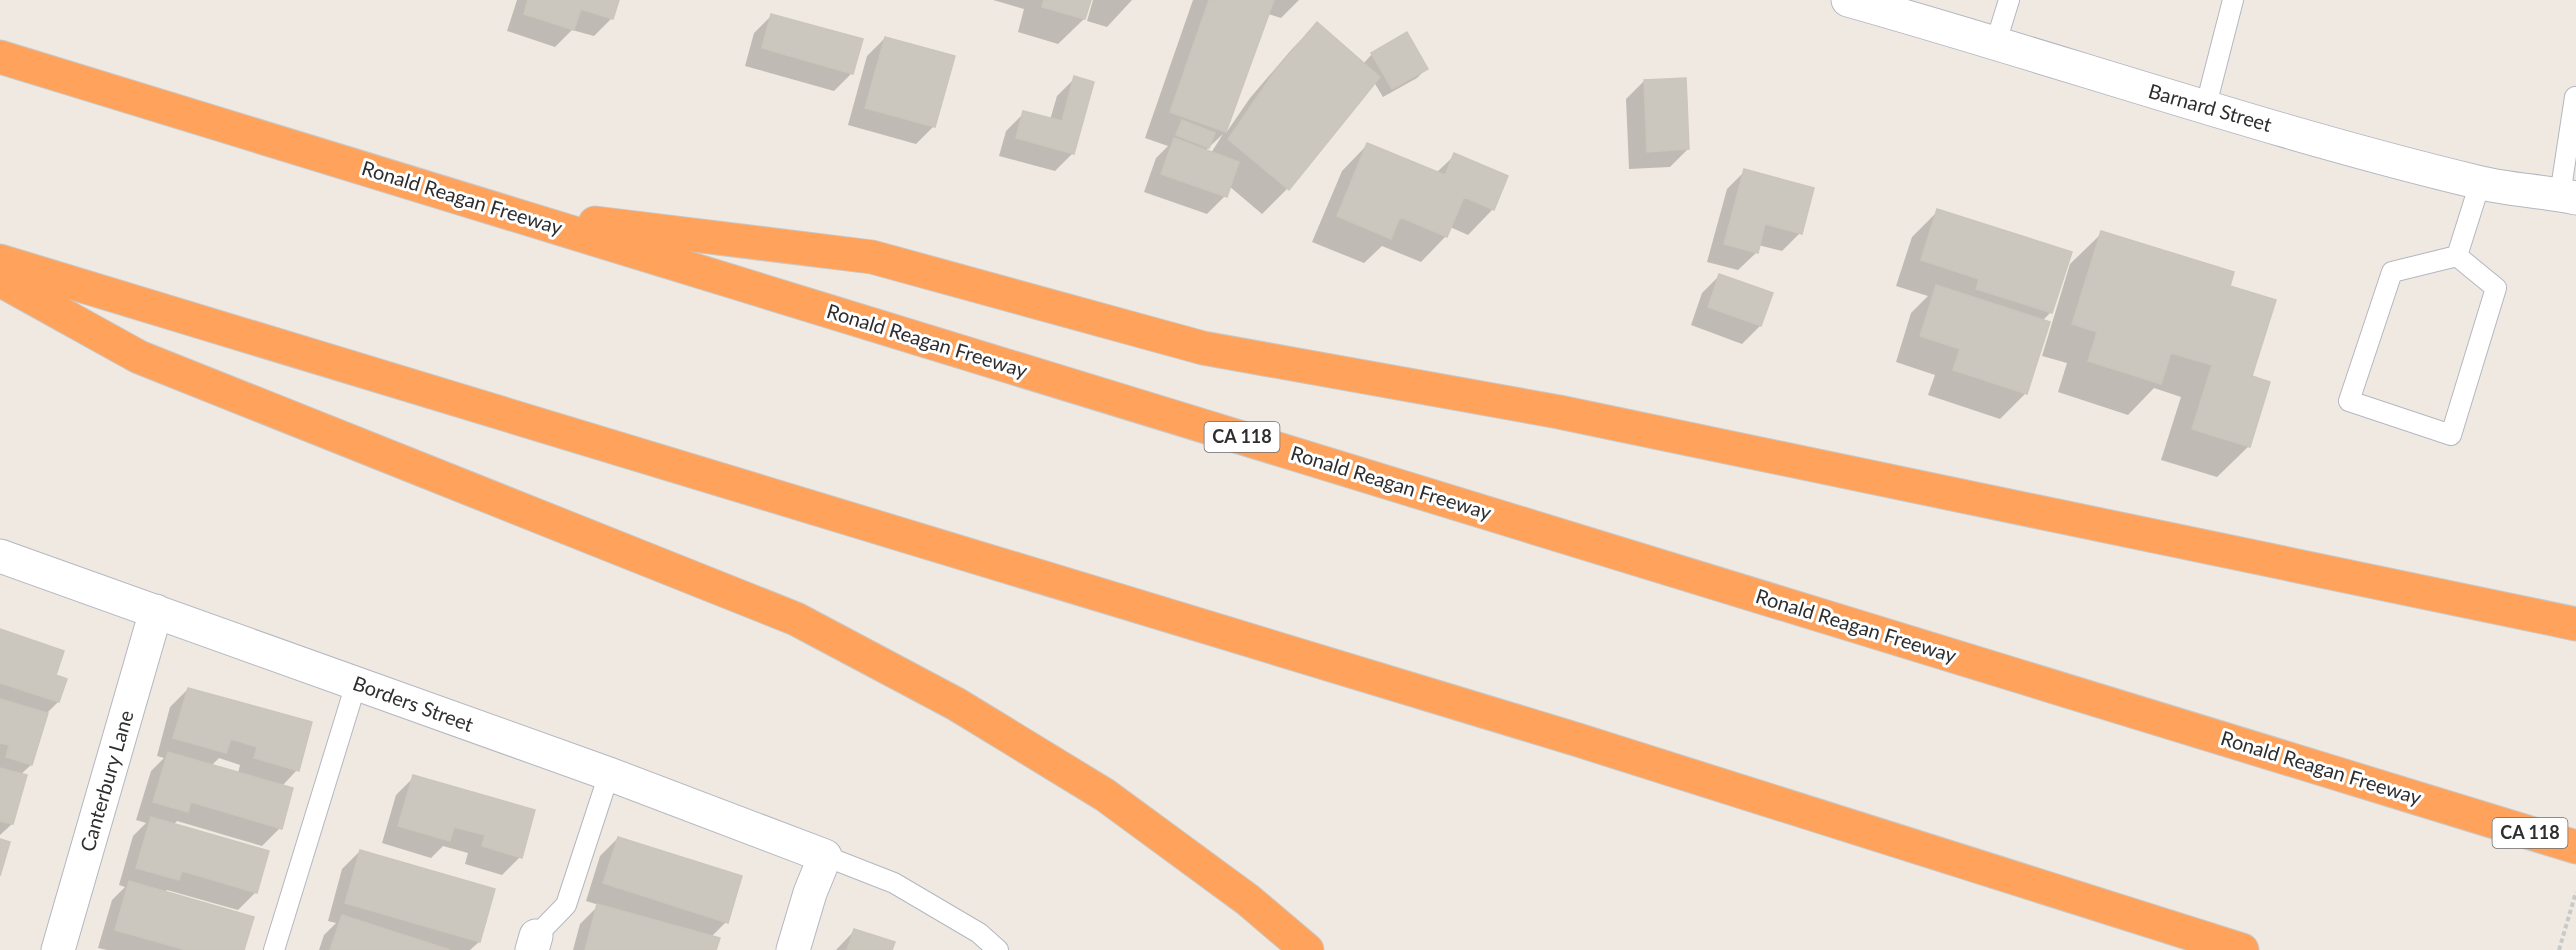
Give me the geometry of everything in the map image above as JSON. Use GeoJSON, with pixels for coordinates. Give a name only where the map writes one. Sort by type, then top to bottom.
{"type":"FeatureCollection","features":[{"type":"Feature","properties":{"kind":"highway","name":"Ronald Reagan Freeway"},"geometry":{"type":"LineString","coordinates":[[0,57],[2576,847]]}},
{"type":"Feature","properties":{"kind":"highway"},"geometry":{"type":"LineString","coordinates":[[508,213],[873,257],[1203,348],[1559,412],[2576,624]]}},
{"type":"Feature","properties":{"kind":"highway"},"geometry":{"type":"LineString","coordinates":[[0,261],[1575,739],[2242,950]]}},
{"type":"Feature","properties":{"kind":"highway"},"geometry":{"type":"LineString","coordinates":[[0,280],[139,357],[796,619],[956,704],[1106,795],[1248,900],[1307,950]]}},
{"type":"Feature","properties":{"kind":"highway"},"geometry":{"type":"LineString","coordinates":[[2484,818],[2576,832]]}},
{"type":"Feature","properties":{"kind":"street","name":"Barnard Street"},"geometry":{"type":"LineString","coordinates":[[1848,0],[1996,42],[2205,109],[2480,183],[2568,196]]}},
{"type":"Feature","properties":{"kind":"street","name":"Borders Street"},"geometry":{"type":"LineString","coordinates":[[0,556],[609,774],[825,856]]}},
{"type":"Feature","properties":{"kind":"street","name":"Canterbury Lane"},"geometry":{"type":"LineString","coordinates":[[58,950],[156,611]]}},
{"type":"Feature","properties":{"kind":"street"},"geometry":{"type":"LineString","coordinates":[[794,950],[810,893],[825,856]]}},
{"type":"Feature","properties":{"kind":"lane"},"geometry":{"type":"LineString","coordinates":[[1996,42],[2009,0]]}},
{"type":"Feature","properties":{"kind":"lane"},"geometry":{"type":"LineString","coordinates":[[2205,109],[2233,0]]}},
{"type":"Feature","properties":{"kind":"lane"},"geometry":{"type":"LineString","coordinates":[[2568,196],[2575,97]]}},
{"type":"Feature","properties":{"kind":"lane"},"geometry":{"type":"LineString","coordinates":[[2457,256],[2480,183]]}},
{"type":"Feature","properties":{"kind":"lane"},"geometry":{"type":"LineString","coordinates":[[2457,256],[2496,288],[2451,435],[2349,400],[2391,272],[2457,256]]}},
{"type":"Feature","properties":{"kind":"lane"},"geometry":{"type":"LineString","coordinates":[[274,950],[356,684]]}},
{"type":"Feature","properties":{"kind":"lane"},"geometry":{"type":"LineString","coordinates":[[534,943],[566,905],[609,774]]}},
{"type":"Feature","properties":{"kind":"lane"},"geometry":{"type":"LineString","coordinates":[[825,856],[894,883],[979,933],[998,950]]}},
{"type":"Feature","properties":{"kind":"path"},"geometry":{"type":"LineString","coordinates":[[2559,950],[2576,892]]}},
{"type":"Feature","properties":{"kind":"building"},"geometry":{"type":"Polygon","coordinates":[[[528,0],[619,0],[613,19],[581,9],[574,30],[524,14],[528,0]]]}},
{"type":"Feature","properties":{"kind":"building"},"geometry":{"type":"Polygon","coordinates":[[[1044,0],[1091,0],[1085,19],[1042,7],[1044,0]]]}},
{"type":"Feature","properties":{"kind":"building"},"geometry":{"type":"Polygon","coordinates":[[[1209,0],[1274,0],[1226,132],[1170,112],[1209,0]]]}},
{"type":"Feature","properties":{"kind":"building"},"geometry":{"type":"Polygon","coordinates":[[[771,14],[863,39],[853,74],[762,48],[771,14]]]}},
{"type":"Feature","properties":{"kind":"building"},"geometry":{"type":"Polygon","coordinates":[[[1317,22],[1380,77],[1289,190],[1228,139],[1275,71],[1317,22]]]}},
{"type":"Feature","properties":{"kind":"building"},"geometry":{"type":"Polygon","coordinates":[[[1407,32],[1428,69],[1392,89],[1371,53],[1407,32]]]}},
{"type":"Feature","properties":{"kind":"building"},"geometry":{"type":"Polygon","coordinates":[[[885,37],[955,56],[935,127],[865,108],[885,37]]]}},
{"type":"Feature","properties":{"kind":"building"},"geometry":{"type":"Polygon","coordinates":[[[1074,76],[1094,82],[1074,154],[1016,138],[1023,111],[1062,121],[1074,76]]]}},
{"type":"Feature","properties":{"kind":"building"},"geometry":{"type":"Polygon","coordinates":[[[1686,78],[1689,149],[1647,152],[1644,80],[1686,78]]]}},
{"type":"Feature","properties":{"kind":"building"},"geometry":{"type":"Polygon","coordinates":[[[1182,120],[1215,133],[1209,148],[1176,135],[1182,120]]]}},
{"type":"Feature","properties":{"kind":"building"},"geometry":{"type":"Polygon","coordinates":[[[1174,138],[1239,162],[1227,197],[1161,174],[1174,138]]]}},
{"type":"Feature","properties":{"kind":"building"},"geometry":{"type":"Polygon","coordinates":[[[1367,143],[1445,175],[1454,153],[1508,176],[1494,210],[1464,197],[1447,237],[1400,217],[1391,239],[1337,216],[1367,143]]]}},
{"type":"Feature","properties":{"kind":"building"},"geometry":{"type":"Polygon","coordinates":[[[1744,169],[1814,188],[1802,234],[1765,224],[1758,253],[1724,244],[1744,169]]]}},
{"type":"Feature","properties":{"kind":"building"},"geometry":{"type":"Polygon","coordinates":[[[1937,209],[2072,252],[2052,313],[1976,289],[1979,279],[1921,260],[1937,209]]]}},
{"type":"Feature","properties":{"kind":"building"},"geometry":{"type":"Polygon","coordinates":[[[2101,231],[2234,272],[2230,286],[2276,300],[2252,376],[2270,382],[2250,447],[2192,429],[2212,365],[2171,353],[2161,384],[2088,361],[2097,332],[2072,324],[2101,231]]]}},
{"type":"Feature","properties":{"kind":"building"},"geometry":{"type":"Polygon","coordinates":[[[1719,274],[1773,293],[1761,326],[1708,307],[1719,274]]]}},
{"type":"Feature","properties":{"kind":"building"},"geometry":{"type":"Polygon","coordinates":[[[1936,285],[2050,322],[2027,394],[1953,370],[1960,349],[1920,336],[1936,285]]]}},
{"type":"Feature","properties":{"kind":"building"},"geometry":{"type":"Polygon","coordinates":[[[0,629],[64,651],[56,675],[67,679],[59,702],[0,683],[0,629]]]}},
{"type":"Feature","properties":{"kind":"building"},"geometry":{"type":"Polygon","coordinates":[[[188,688],[312,722],[299,771],[254,758],[257,747],[231,739],[226,753],[173,738],[188,688]]]}},
{"type":"Feature","properties":{"kind":"building"},"geometry":{"type":"Polygon","coordinates":[[[0,699],[48,713],[32,765],[6,757],[9,745],[0,743],[0,699]]]}},
{"type":"Feature","properties":{"kind":"building"},"geometry":{"type":"Polygon","coordinates":[[[168,752],[293,788],[282,829],[191,802],[188,812],[153,802],[168,752]]]}},
{"type":"Feature","properties":{"kind":"building"},"geometry":{"type":"Polygon","coordinates":[[[0,768],[27,775],[13,824],[0,821],[0,768]]]}},
{"type":"Feature","properties":{"kind":"building"},"geometry":{"type":"Polygon","coordinates":[[[413,775],[535,810],[522,858],[482,846],[485,835],[454,827],[450,841],[398,826],[413,775]]]}},
{"type":"Feature","properties":{"kind":"building"},"geometry":{"type":"Polygon","coordinates":[[[151,817],[269,851],[257,893],[182,871],[179,880],[136,868],[151,817]]]}},
{"type":"Feature","properties":{"kind":"building"},"geometry":{"type":"Polygon","coordinates":[[[618,837],[742,876],[728,923],[603,883],[618,837]]]}},
{"type":"Feature","properties":{"kind":"building"},"geometry":{"type":"Polygon","coordinates":[[[0,839],[10,842],[0,876],[0,839]]]}},
{"type":"Feature","properties":{"kind":"building"},"geometry":{"type":"Polygon","coordinates":[[[360,850],[495,889],[480,942],[345,903],[360,850]]]}},
{"type":"Feature","properties":{"kind":"building"},"geometry":{"type":"Polygon","coordinates":[[[129,881],[254,917],[244,950],[186,950],[115,930],[129,881]]]}},
{"type":"Feature","properties":{"kind":"building"},"geometry":{"type":"Polygon","coordinates":[[[597,904],[720,938],[716,950],[585,950],[597,904]]]}},
{"type":"Feature","properties":{"kind":"building"},"geometry":{"type":"Polygon","coordinates":[[[342,915],[450,950],[330,950],[342,915]]]}},
{"type":"Feature","properties":{"kind":"building"},"geometry":{"type":"Polygon","coordinates":[[[854,929],[895,942],[892,950],[847,950],[854,929]]]}}]}
